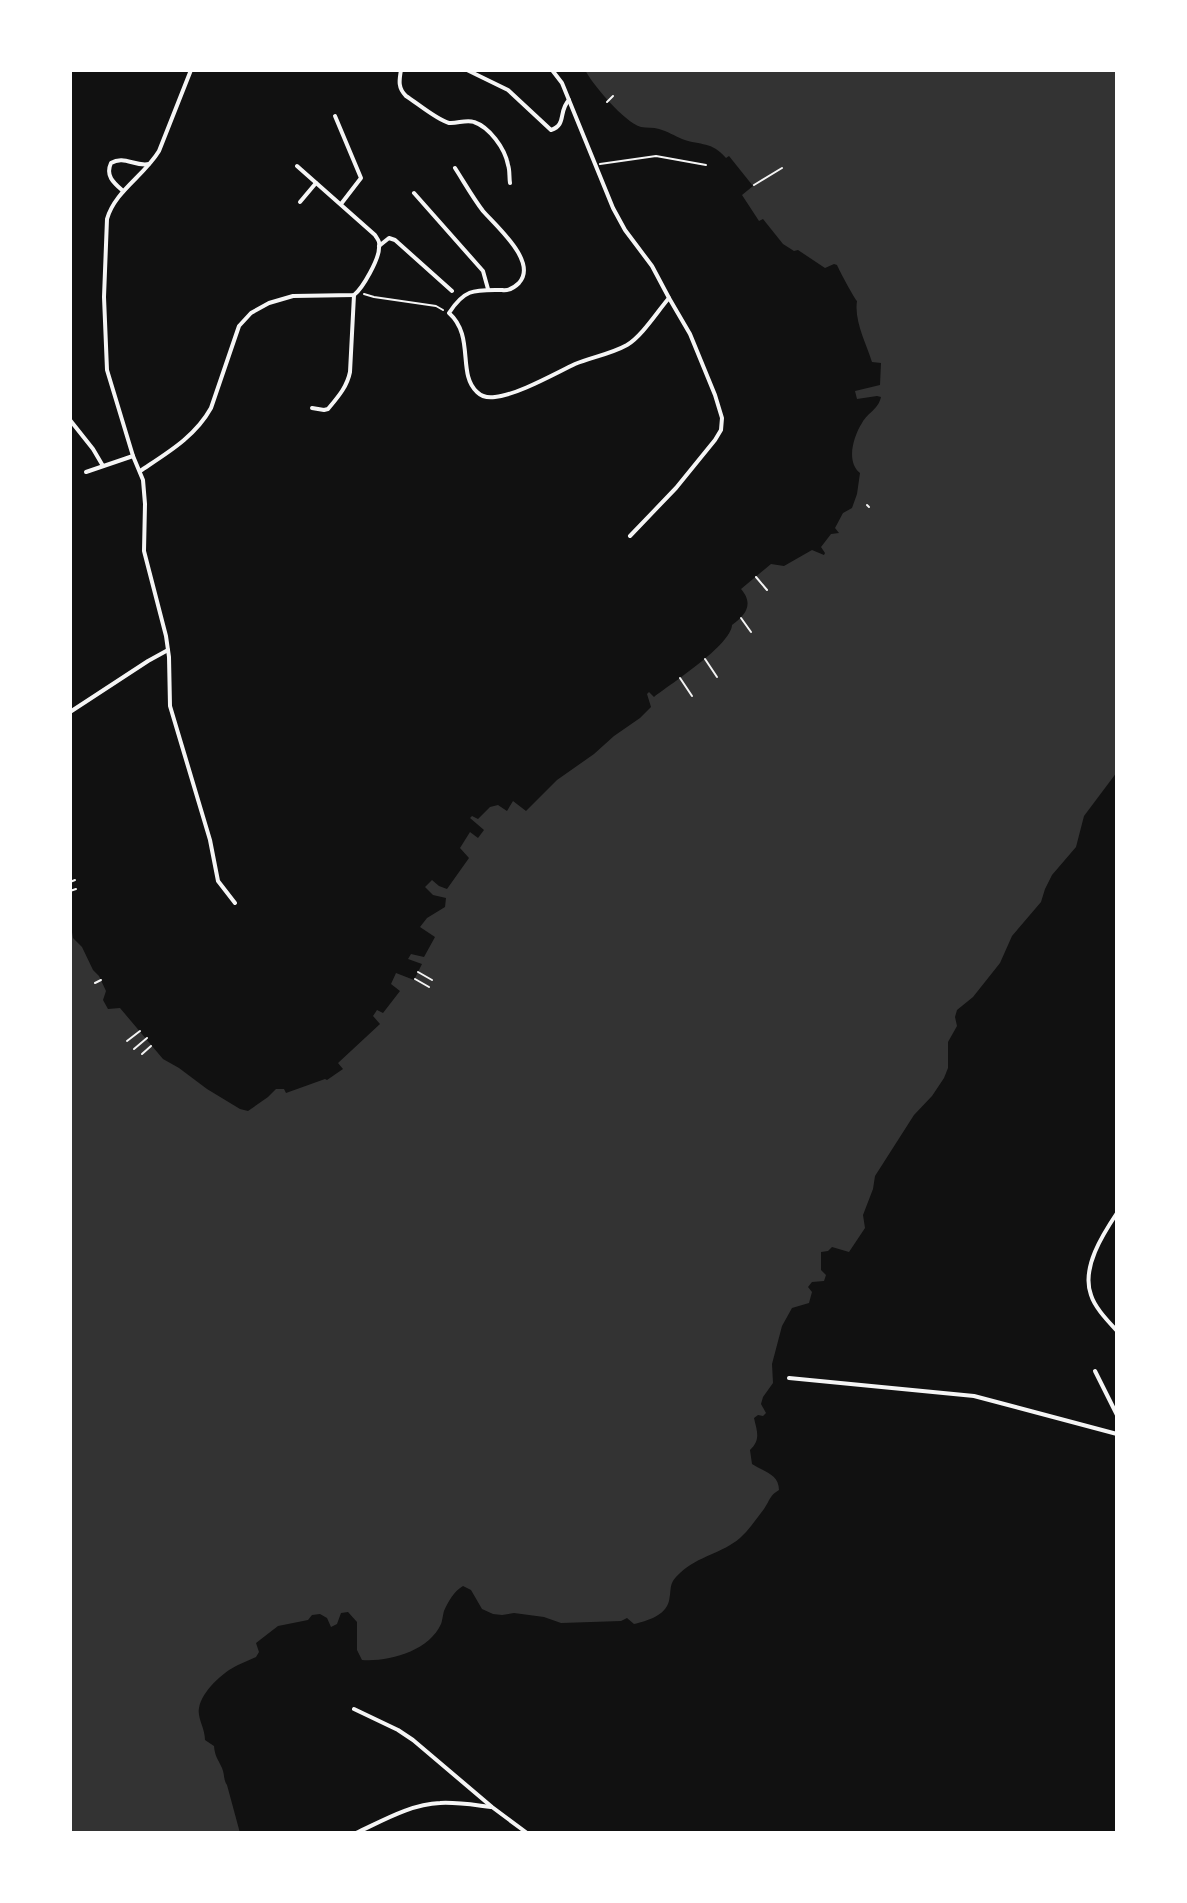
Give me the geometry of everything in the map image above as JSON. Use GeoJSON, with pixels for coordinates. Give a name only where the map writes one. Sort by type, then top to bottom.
{"type":"FeatureCollection","features":[{"type":"Feature","properties":{"kind":"street"},"geometry":{"type":"LineString","coordinates":[[191,70],[159,151],[123,191],[109,212],[105,227],[104,297],[107,370],[140,471],[145,504],[144,551],[166,636],[170,706],[210,840],[219,884],[235,903]]}},
{"type":"Feature","properties":{"kind":"street"},"geometry":{"type":"LineString","coordinates":[[401,70],[400,86],[406,96],[442,120],[450,123],[476,122],[489,133],[505,155],[510,183]]}},
{"type":"Feature","properties":{"kind":"street"},"geometry":{"type":"LineString","coordinates":[[467,70],[508,90],[551,130],[563,120],[564,105],[569,100]]}},
{"type":"Feature","properties":{"kind":"street"},"geometry":{"type":"LineString","coordinates":[[552,70],[562,83],[619,221],[652,266],[685,324],[720,411],[722,424],[719,435],[676,488],[630,536]]}},
{"type":"Feature","properties":{"kind":"street"},"geometry":{"type":"LineString","coordinates":[[335,116],[361,178],[341,204]]}},
{"type":"Feature","properties":{"kind":"street"},"geometry":{"type":"LineString","coordinates":[[123,191],[111,179],[108,170],[111,163],[118,160],[140,165],[151,163]]}},
{"type":"Feature","properties":{"kind":"street"},"geometry":{"type":"LineString","coordinates":[[140,471],[191,436],[204,421],[239,326],[251,313],[269,303],[293,296],[354,295],[376,258],[379,246],[375,235],[297,166]]}},
{"type":"Feature","properties":{"kind":"street"},"geometry":{"type":"LineString","coordinates":[[455,168],[481,208],[522,258],[525,272],[516,286],[505,291],[479,289],[467,293],[449,313],[462,332],[469,378],[481,395],[494,397],[629,344],[669,298]]}},
{"type":"Feature","properties":{"kind":"street"},"geometry":{"type":"LineString","coordinates":[[300,202],[316,183]]}},
{"type":"Feature","properties":{"kind":"street"},"geometry":{"type":"LineString","coordinates":[[414,193],[483,271],[488,289]]}},
{"type":"Feature","properties":{"kind":"street"},"geometry":{"type":"LineString","coordinates":[[379,246],[389,238],[395,240],[452,291]]}},
{"type":"Feature","properties":{"kind":"street"},"geometry":{"type":"LineString","coordinates":[[312,408],[328,409],[348,381],[354,295]]}},
{"type":"Feature","properties":{"kind":"street"},"geometry":{"type":"LineString","coordinates":[[70,420],[103,466]]}},
{"type":"Feature","properties":{"kind":"street"},"geometry":{"type":"LineString","coordinates":[[86,472],[133,456]]}},
{"type":"Feature","properties":{"kind":"street"},"geometry":{"type":"LineString","coordinates":[[70,712],[168,650]]}},
{"type":"Feature","properties":{"kind":"street"},"geometry":{"type":"LineString","coordinates":[[1117,1213],[1092,1258],[1089,1282],[1090,1294],[1096,1305],[1117,1331]]}},
{"type":"Feature","properties":{"kind":"street"},"geometry":{"type":"LineString","coordinates":[[1095,1371],[1117,1415]]}},
{"type":"Feature","properties":{"kind":"street"},"geometry":{"type":"LineString","coordinates":[[789,1378],[974,1396],[1117,1434]]}},
{"type":"Feature","properties":{"kind":"street"},"geometry":{"type":"LineString","coordinates":[[354,1709],[413,1740],[527,1833]]}},
{"type":"Feature","properties":{"kind":"street"},"geometry":{"type":"LineString","coordinates":[[356,1833],[425,1805],[439,1803],[492,1807]]}},
{"type":"Feature","properties":{"kind":"path"},"geometry":{"type":"LineString","coordinates":[[607,102],[613,96]]}},
{"type":"Feature","properties":{"kind":"path"},"geometry":{"type":"LineString","coordinates":[[595,165],[656,156],[706,165]]}},
{"type":"Feature","properties":{"kind":"path"},"geometry":{"type":"LineString","coordinates":[[754,185],[782,168]]}},
{"type":"Feature","properties":{"kind":"path"},"geometry":{"type":"LineString","coordinates":[[359,291],[374,297],[436,306],[449,313]]}},
{"type":"Feature","properties":{"kind":"path"},"geometry":{"type":"LineString","coordinates":[[756,577],[767,590]]}},
{"type":"Feature","properties":{"kind":"path"},"geometry":{"type":"LineString","coordinates":[[741,618],[751,632]]}},
{"type":"Feature","properties":{"kind":"path"},"geometry":{"type":"LineString","coordinates":[[705,659],[717,677]]}},
{"type":"Feature","properties":{"kind":"path"},"geometry":{"type":"LineString","coordinates":[[680,678],[692,696]]}},
{"type":"Feature","properties":{"kind":"path"},"geometry":{"type":"LineString","coordinates":[[70,882],[75,880]]}},
{"type":"Feature","properties":{"kind":"path"},"geometry":{"type":"LineString","coordinates":[[70,891],[76,889]]}},
{"type":"Feature","properties":{"kind":"path"},"geometry":{"type":"LineString","coordinates":[[418,972],[432,980]]}},
{"type":"Feature","properties":{"kind":"path"},"geometry":{"type":"LineString","coordinates":[[415,979],[429,987]]}},
{"type":"Feature","properties":{"kind":"path"},"geometry":{"type":"LineString","coordinates":[[95,983],[101,980]]}},
{"type":"Feature","properties":{"kind":"path"},"geometry":{"type":"LineString","coordinates":[[127,1041],[140,1031]]}},
{"type":"Feature","properties":{"kind":"path"},"geometry":{"type":"LineString","coordinates":[[134,1049],[147,1038]]}},
{"type":"Feature","properties":{"kind":"path"},"geometry":{"type":"LineString","coordinates":[[142,1054],[151,1046]]}},
{"type":"Feature","properties":{"kind":"shaded area"},"geometry":{"type":"Polygon","coordinates":[[[585,70],[1117,70],[1117,772],[1084,816],[1076,847],[1052,875],[1041,902],[1012,936],[1000,963],[973,997],[957,1010],[957,1026],[948,1042],[948,1068],[944,1078],[914,1115],[875,1176],[863,1215],[865,1228],[849,1252],[832,1247],[821,1252],[821,1270],[826,1275],[824,1281],[812,1282],[808,1287],[812,1292],[809,1303],[792,1308],[782,1326],[772,1364],[773,1383],[761,1404],[766,1413],[754,1418],[757,1439],[750,1450],[752,1464],[774,1477],[779,1490],[743,1535],[687,1567],[672,1583],[664,1610],[634,1624],[627,1618],[621,1621],[561,1623],[514,1613],[493,1614],[482,1609],[471,1590],[463,1586],[449,1600],[435,1633],[418,1648],[396,1657],[362,1660],[357,1650],[357,1622],[348,1612],[341,1613],[337,1624],[331,1627],[327,1618],[320,1614],[312,1615],[308,1620],[278,1626],[256,1643],[259,1652],[256,1657],[232,1668],[214,1683],[204,1695],[199,1708],[205,1740],[214,1746],[240,1833],[70,1833],[70,920],[73,938],[82,947],[106,991],[103,1000],[108,1009],[120,1008],[163,1059],[207,1089],[248,1111],[276,1089],[284,1089],[286,1093],[327,1080],[343,1069],[338,1063],[380,1024],[373,1016],[377,1010],[383,1013],[400,991],[391,984],[396,973],[414,980],[422,964],[408,959],[411,954],[424,957],[435,937],[420,927],[427,918],[445,907],[446,898],[433,895],[425,887],[432,880],[447,889],[469,858],[460,848],[470,832],[478,838],[484,830],[470,818],[478,819],[490,807],[498,805],[507,811],[513,801],[526,811],[557,780],[640,718],[651,707],[649,692],[654,697],[722,643],[732,625],[747,609],[747,600],[741,589],[771,564],[784,566],[812,550],[824,555],[821,547],[831,534],[839,533],[835,528],[843,513],[852,508],[857,494],[860,473],[853,463],[854,442],[862,423],[881,397],[857,399],[855,391],[880,385],[881,363],[872,362],[859,324],[857,301],[837,265],[825,268],[798,250],[794,251],[783,244],[763,219],[759,221],[742,195],[753,186],[729,156],[726,158],[711,146],[634,124],[610,102],[585,70]]]}}]}
